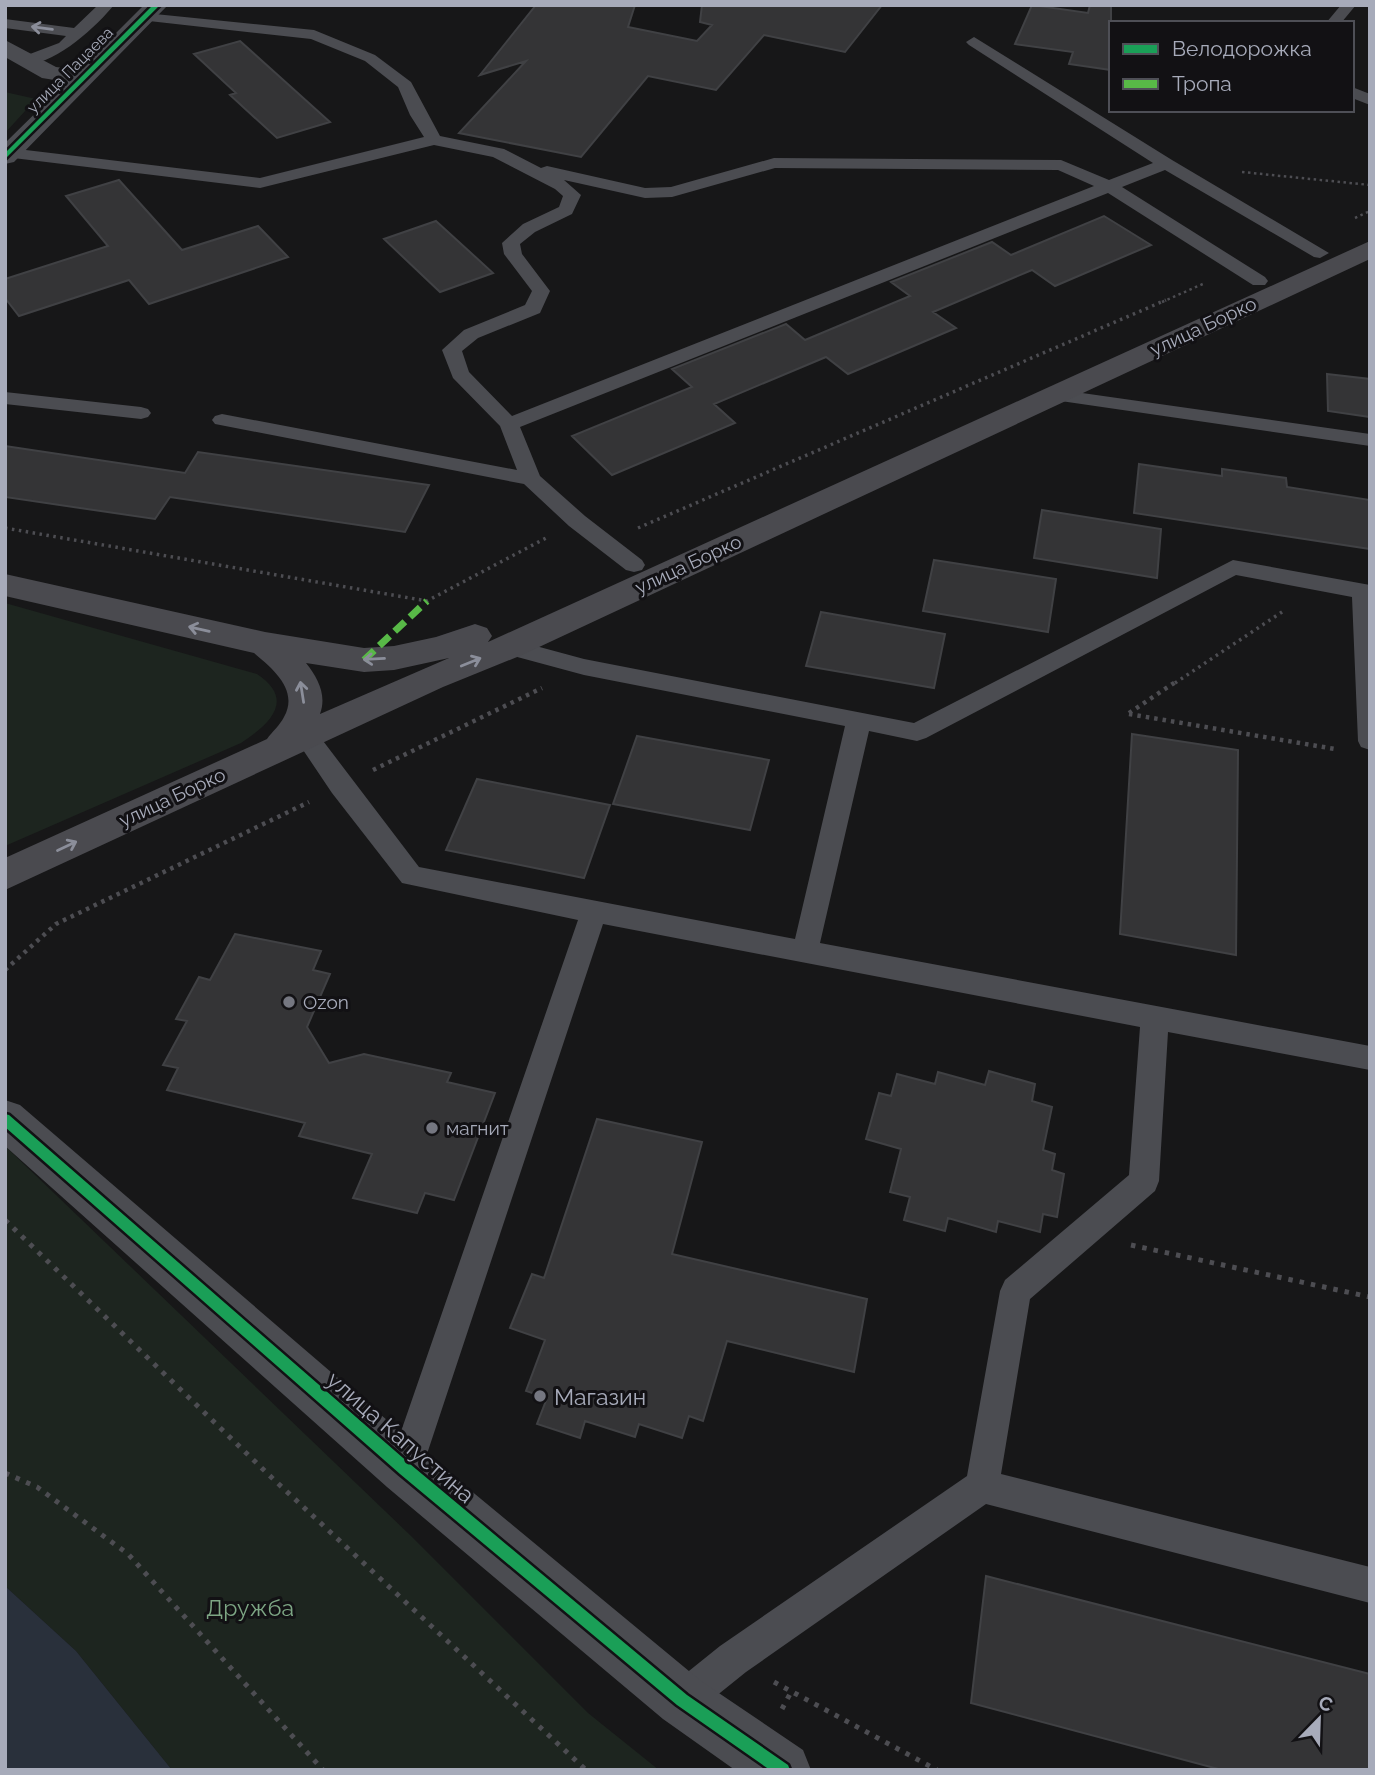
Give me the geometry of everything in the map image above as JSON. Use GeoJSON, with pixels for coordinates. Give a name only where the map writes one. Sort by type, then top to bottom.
{"type":"FeatureCollection","features":[{"type":"Feature","properties":{"kind":"main road","name":"улица Борко"},"geometry":{"type":"LineString","coordinates":[[5,585],[265,644],[364,660],[394,658],[441,648],[494,629],[634,565],[1250,274],[1310,248],[1370,230]]}},
{"type":"Feature","properties":{"kind":"main road","name":"улица Борко"},"geometry":{"type":"LineString","coordinates":[[5,875],[431,678],[510,647],[1370,249]]}},
{"type":"Feature","properties":{"kind":"main road"},"geometry":{"type":"LineString","coordinates":[[265,644],[297,672],[305,693],[302,718],[293,741]]}},
{"type":"Feature","properties":{"kind":"street","name":"улица Пацаева"},"geometry":{"type":"LineString","coordinates":[[7,155],[151,11]]}},
{"type":"Feature","properties":{"kind":"street"},"geometry":{"type":"LineString","coordinates":[[5,47],[50,73],[84,78]]}},
{"type":"Feature","properties":{"kind":"street","name":"улица Капустина"},"geometry":{"type":"LineString","coordinates":[[5,1119],[405,1469],[682,1700],[783,1770]]}},
{"type":"Feature","properties":{"kind":"lane"},"geometry":{"type":"LineString","coordinates":[[27,60],[64,46],[107,5]]}},
{"type":"Feature","properties":{"kind":"lane"},"geometry":{"type":"LineString","coordinates":[[1328,5],[1347,7]]}},
{"type":"Feature","properties":{"kind":"lane"},"geometry":{"type":"LineString","coordinates":[[1335,21],[1347,7]]}},
{"type":"Feature","properties":{"kind":"lane"},"geometry":{"type":"LineString","coordinates":[[151,11],[314,35],[370,58],[405,85],[418,115],[434,140]]}},
{"type":"Feature","properties":{"kind":"lane"},"geometry":{"type":"LineString","coordinates":[[5,23],[78,33]]}},
{"type":"Feature","properties":{"kind":"lane"},"geometry":{"type":"LineString","coordinates":[[974,42],[1166,164],[1310,248]]}},
{"type":"Feature","properties":{"kind":"lane"},"geometry":{"type":"LineString","coordinates":[[1354,93],[1370,100]]}},
{"type":"Feature","properties":{"kind":"lane"},"geometry":{"type":"LineString","coordinates":[[7,155],[260,183],[434,140],[498,153],[561,186],[572,195],[566,210],[530,228],[511,243],[513,254],[541,292],[533,309],[471,334],[452,350],[460,374],[509,424],[531,479],[577,521],[634,565]]}},
{"type":"Feature","properties":{"kind":"lane"},"geometry":{"type":"LineString","coordinates":[[522,165],[645,193],[672,192],[774,163],[1061,165],[1108,186],[1250,274]]}},
{"type":"Feature","properties":{"kind":"lane"},"geometry":{"type":"LineString","coordinates":[[509,424],[1166,164]]}},
{"type":"Feature","properties":{"kind":"lane"},"geometry":{"type":"LineString","coordinates":[[1054,395],[1370,440]]}},
{"type":"Feature","properties":{"kind":"lane"},"geometry":{"type":"LineString","coordinates":[[5,398],[141,413]]}},
{"type":"Feature","properties":{"kind":"lane"},"geometry":{"type":"LineString","coordinates":[[222,420],[531,479]]}},
{"type":"Feature","properties":{"kind":"lane"},"geometry":{"type":"LineString","coordinates":[[510,647],[584,667],[918,732],[1233,567],[1363,591],[1370,741]]}},
{"type":"Feature","properties":{"kind":"lane"},"geometry":{"type":"LineString","coordinates":[[805,952],[859,720]]}},
{"type":"Feature","properties":{"kind":"lane"},"geometry":{"type":"LineString","coordinates":[[293,741],[341,786],[411,876],[1370,1058]]}},
{"type":"Feature","properties":{"kind":"lane"},"geometry":{"type":"LineString","coordinates":[[405,1469],[594,912]]}},
{"type":"Feature","properties":{"kind":"lane"},"geometry":{"type":"LineString","coordinates":[[682,1700],[733,1659],[982,1486],[1016,1291],[1144,1181],[1155,1018]]}},
{"type":"Feature","properties":{"kind":"lane"},"geometry":{"type":"LineString","coordinates":[[982,1486],[1370,1585]]}},
{"type":"Feature","properties":{"kind":"path"},"geometry":{"type":"LineString","coordinates":[[1166,164],[1370,185]]}},
{"type":"Feature","properties":{"kind":"path"},"geometry":{"type":"LineString","coordinates":[[1310,248],[1370,211]]}},
{"type":"Feature","properties":{"kind":"path"},"geometry":{"type":"LineString","coordinates":[[605,543],[1250,274]]}},
{"type":"Feature","properties":{"kind":"path"},"geometry":{"type":"LineString","coordinates":[[5,528],[427,601],[577,521]]}},
{"type":"Feature","properties":{"kind":"path"},"geometry":{"type":"LineString","coordinates":[[1324,584],[1129,714],[1343,750]]}},
{"type":"Feature","properties":{"kind":"path"},"geometry":{"type":"LineString","coordinates":[[5,970],[56,924],[584,667]]}},
{"type":"Feature","properties":{"kind":"path"},"geometry":{"type":"LineString","coordinates":[[5,1220],[269,1475],[586,1770]]}},
{"type":"Feature","properties":{"kind":"path"},"geometry":{"type":"LineString","coordinates":[[1082,1234],[1370,1297]]}},
{"type":"Feature","properties":{"kind":"path"},"geometry":{"type":"LineString","coordinates":[[5,1474],[37,1487],[128,1554],[323,1770]]}},
{"type":"Feature","properties":{"kind":"path"},"geometry":{"type":"LineString","coordinates":[[733,1659],[937,1770]]}},
{"type":"Feature","properties":{"kind":"green space"},"geometry":{"type":"Polygon","coordinates":[[[5,92],[36,99],[5,133],[5,92]]]}},
{"type":"Feature","properties":{"kind":"green space"},"geometry":{"type":"Polygon","coordinates":[[[5,603],[257,674],[275,693],[277,702],[274,711],[261,728],[241,743],[5,846],[5,603]]]}},
{"type":"Feature","properties":{"kind":"green space","name":"Дружба"},"geometry":{"type":"Polygon","coordinates":[[[5,1146],[410,1535],[588,1713],[659,1770],[172,1770],[76,1651],[5,1586],[5,1146]]]}},
{"type":"Feature","properties":{"kind":"shaded area"},"geometry":{"type":"Polygon","coordinates":[[[5,1586],[76,1651],[172,1770],[5,1770],[5,1586]]]}},
{"type":"Feature","properties":{"kind":"building"},"geometry":{"type":"Polygon","coordinates":[[[536,5],[635,5],[628,27],[697,41],[712,25],[700,22],[702,5],[882,5],[845,52],[764,35],[716,90],[648,76],[581,157],[459,133],[526,61],[480,75],[536,5]]]}},
{"type":"Feature","properties":{"kind":"building"},"geometry":{"type":"Polygon","coordinates":[[[1032,5],[1088,13],[1090,5],[1111,5],[1109,70],[1069,64],[1073,52],[1015,44],[1032,5]]]}},
{"type":"Feature","properties":{"kind":"building"},"geometry":{"type":"Polygon","coordinates":[[[240,41],[330,122],[277,138],[230,95],[236,93],[194,54],[240,41]]]}},
{"type":"Feature","properties":{"kind":"building"},"geometry":{"type":"Polygon","coordinates":[[[119,180],[182,250],[258,226],[288,257],[149,304],[129,280],[19,316],[5,298],[5,279],[108,246],[66,196],[119,180]]]}},
{"type":"Feature","properties":{"kind":"building"},"geometry":{"type":"Polygon","coordinates":[[[1104,216],[1151,245],[1055,286],[1032,270],[933,312],[956,328],[848,374],[826,357],[714,404],[735,423],[612,475],[572,436],[692,387],[672,369],[786,324],[805,340],[910,296],[891,282],[992,242],[1011,255],[1104,216]]]}},
{"type":"Feature","properties":{"kind":"building"},"geometry":{"type":"Polygon","coordinates":[[[436,221],[493,273],[440,292],[384,239],[436,221]]]}},
{"type":"Feature","properties":{"kind":"building"},"geometry":{"type":"Polygon","coordinates":[[[1327,374],[1370,379],[1370,417],[1328,411],[1327,374]]]}},
{"type":"Feature","properties":{"kind":"building"},"geometry":{"type":"Polygon","coordinates":[[[5,446],[185,473],[198,452],[429,485],[405,532],[170,497],[155,519],[5,497],[5,446]]]}},
{"type":"Feature","properties":{"kind":"building"},"geometry":{"type":"Polygon","coordinates":[[[1139,464],[1222,476],[1222,469],[1286,478],[1287,487],[1370,500],[1370,549],[1134,513],[1139,464]]]}},
{"type":"Feature","properties":{"kind":"building"},"geometry":{"type":"Polygon","coordinates":[[[1042,510],[1161,529],[1157,578],[1034,558],[1042,510]]]}},
{"type":"Feature","properties":{"kind":"building"},"geometry":{"type":"Polygon","coordinates":[[[934,560],[1056,579],[1048,632],[923,611],[934,560]]]}},
{"type":"Feature","properties":{"kind":"building"},"geometry":{"type":"Polygon","coordinates":[[[821,612],[945,634],[934,688],[806,666],[821,612]]]}},
{"type":"Feature","properties":{"kind":"building"},"geometry":{"type":"Polygon","coordinates":[[[1132,734],[1238,750],[1236,955],[1120,934],[1132,734]]]}},
{"type":"Feature","properties":{"kind":"building"},"geometry":{"type":"Polygon","coordinates":[[[637,736],[769,760],[750,830],[613,804],[637,736]]]}},
{"type":"Feature","properties":{"kind":"building"},"geometry":{"type":"Polygon","coordinates":[[[477,779],[610,805],[584,878],[446,850],[477,779]]]}},
{"type":"Feature","properties":{"kind":"building"},"geometry":{"type":"Polygon","coordinates":[[[235,934],[321,951],[313,970],[330,974],[307,1027],[329,1063],[364,1054],[451,1073],[447,1082],[495,1093],[454,1200],[425,1193],[417,1213],[353,1198],[372,1154],[299,1136],[305,1123],[167,1090],[178,1068],[163,1065],[187,1021],[176,1019],[199,977],[210,980],[235,934]]]}},
{"type":"Feature","properties":{"kind":"building"},"geometry":{"type":"Polygon","coordinates":[[[989,1071],[1035,1084],[1032,1101],[1052,1107],[1043,1150],[1055,1154],[1052,1170],[1064,1174],[1057,1217],[1043,1214],[1040,1232],[998,1221],[996,1232],[948,1218],[945,1231],[904,1220],[910,1197],[890,1192],[901,1149],[866,1139],[879,1093],[891,1096],[897,1074],[935,1084],[938,1072],[985,1085],[989,1071]]]}},
{"type":"Feature","properties":{"kind":"building"},"geometry":{"type":"Polygon","coordinates":[[[597,1119],[702,1142],[672,1254],[867,1299],[854,1372],[727,1341],[703,1421],[689,1416],[682,1438],[639,1424],[635,1437],[585,1421],[580,1438],[537,1424],[547,1398],[526,1391],[545,1340],[510,1328],[532,1274],[544,1278],[597,1119]]]}},
{"type":"Feature","properties":{"kind":"building"},"geometry":{"type":"Polygon","coordinates":[[[986,1576],[1370,1674],[1370,1770],[1222,1770],[971,1703],[986,1576]]]}},
{"type":"Feature","properties":{"kind":"marked path"},"geometry":{"type":"LineString","coordinates":[[364,660],[427,601]]}},
{"type":"Feature","properties":{"kind":"cycle path"},"geometry":{"type":"LineString","coordinates":[[5,157],[157,5]]}},
{"type":"Feature","properties":{"kind":"cycle path"},"geometry":{"type":"LineString","coordinates":[[5,1119],[405,1469],[682,1700],[783,1770]]}},
{"type":"Feature","properties":{"kind":"place","name":"Ozon"},"geometry":{"type":"Point","coordinates":[289,1002]}},
{"type":"Feature","properties":{"kind":"place","name":"магнит"},"geometry":{"type":"Point","coordinates":[432,1128]}},
{"type":"Feature","properties":{"kind":"place","name":"Магазин"},"geometry":{"type":"Point","coordinates":[540,1396]}}]}
